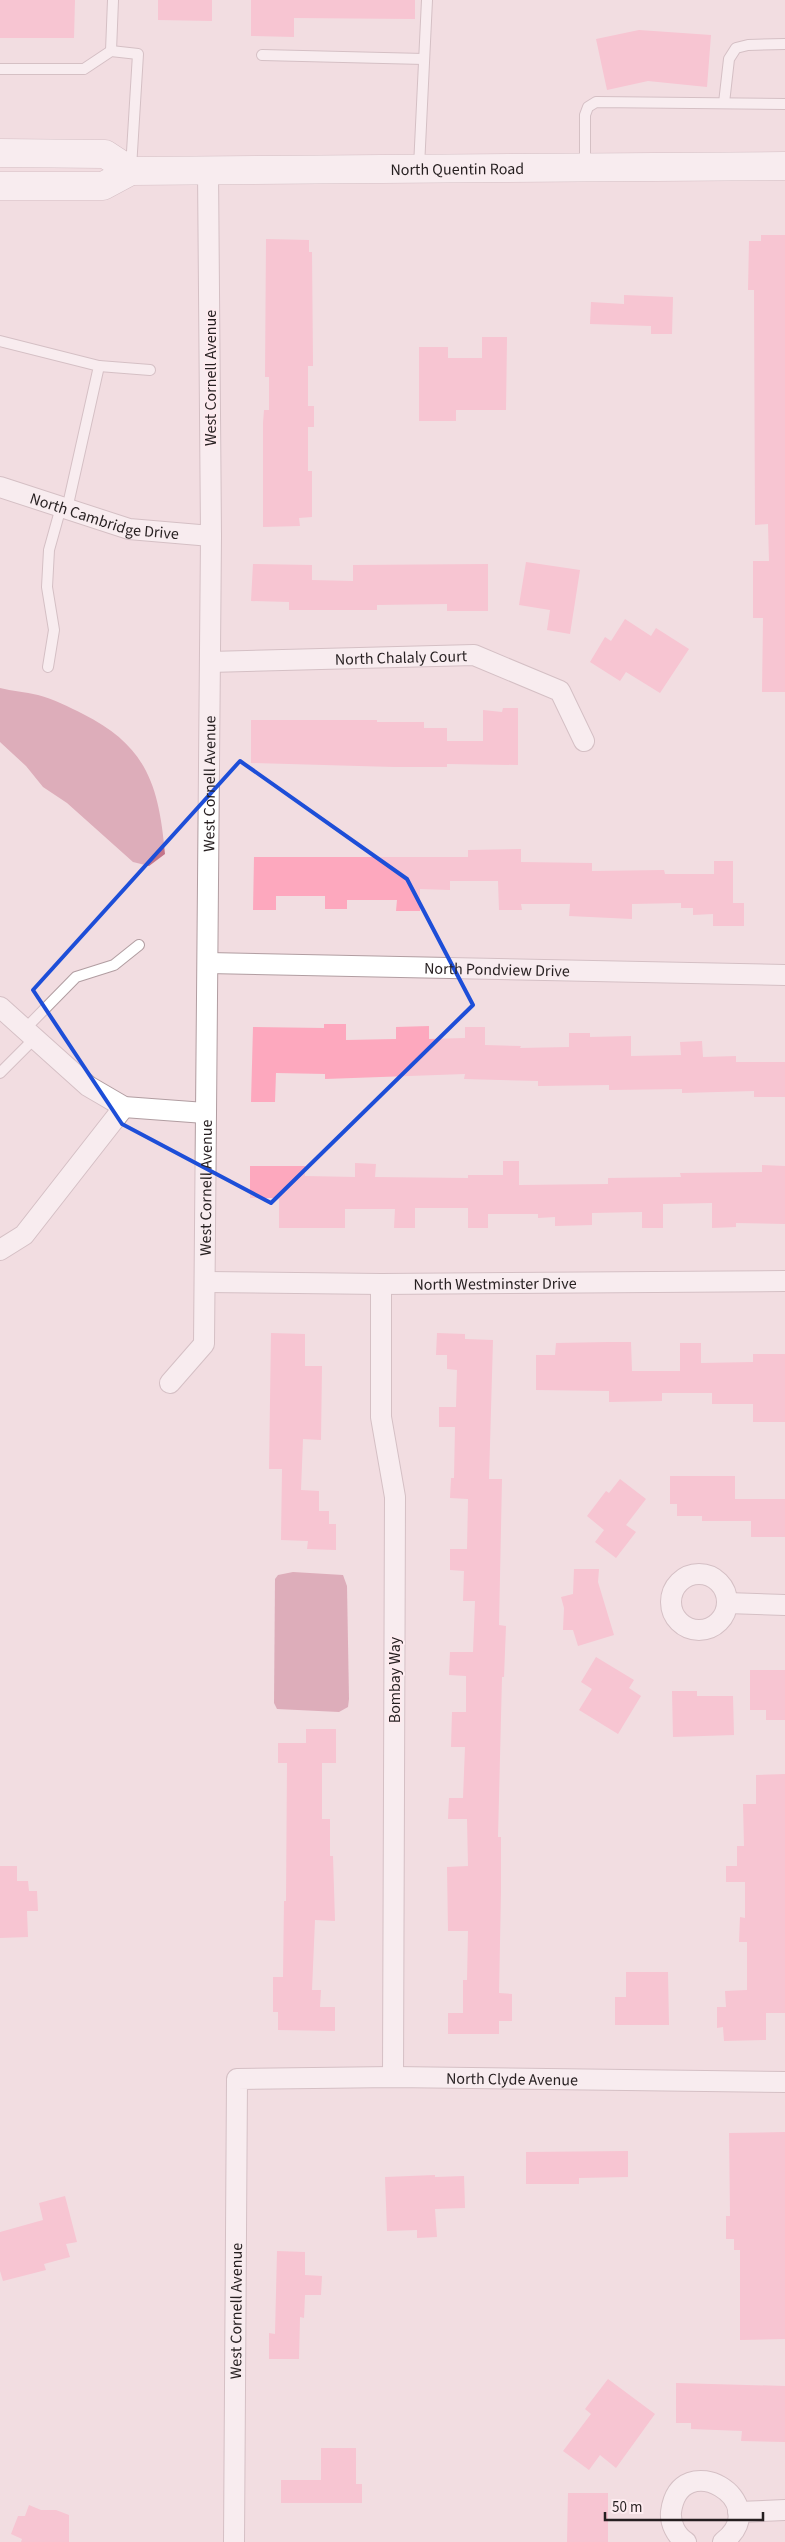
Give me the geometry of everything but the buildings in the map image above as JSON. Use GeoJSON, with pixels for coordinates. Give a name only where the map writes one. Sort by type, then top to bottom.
{"type":"FeatureCollection","features":[{"type":"Feature","properties":{"kind":"main road"},"geometry":{"type":"LineString","coordinates":[[0,153],[105,154],[130,171]]}},
{"type":"Feature","properties":{"kind":"main road","name":"North Quentin Road"},"geometry":{"type":"LineString","coordinates":[[0,186],[103,186],[130,171],[785,166]]}},
{"type":"Feature","properties":{"kind":"street","name":"West Cornell Avenue"},"geometry":{"type":"LineString","coordinates":[[170,1383],[204,1344],[211,536],[208,170]]}},
{"type":"Feature","properties":{"kind":"street","name":"North Cambridge Drive"},"geometry":{"type":"LineString","coordinates":[[0,487],[129,529],[211,536]]}},
{"type":"Feature","properties":{"kind":"street","name":"North Chalaly Court"},"geometry":{"type":"LineString","coordinates":[[210,662],[474,655],[560,691],[584,741]]}},
{"type":"Feature","properties":{"kind":"street","name":"North Pondview Drive"},"geometry":{"type":"LineString","coordinates":[[208,963],[785,975]]}},
{"type":"Feature","properties":{"kind":"street"},"geometry":{"type":"LineString","coordinates":[[0,1007],[88,1086],[124,1107],[206,1113]]}},
{"type":"Feature","properties":{"kind":"street"},"geometry":{"type":"LineString","coordinates":[[0,1250],[24,1235],[124,1107]]}},
{"type":"Feature","properties":{"kind":"street","name":"North Westminster Drive"},"geometry":{"type":"LineString","coordinates":[[205,1282],[381,1284],[785,1281]]}},
{"type":"Feature","properties":{"kind":"street","name":"Bombay Way"},"geometry":{"type":"LineString","coordinates":[[381,1284],[382,1417],[395,1497],[393,2077]]}},
{"type":"Feature","properties":{"kind":"street"},"geometry":{"type":"LineString","coordinates":[[727,1603],[785,1605]]}},
{"type":"Feature","properties":{"kind":"street","name":"North Clyde Avenue"},"geometry":{"type":"LineString","coordinates":[[237,2079],[393,2077],[785,2082]]}},
{"type":"Feature","properties":{"kind":"street","name":"West Cornell Avenue"},"geometry":{"type":"LineString","coordinates":[[234,2542],[237,2079]]}},
{"type":"Feature","properties":{"kind":"street"},"geometry":{"type":"LineString","coordinates":[[686,2542],[674,2529],[671,2516],[676,2497],[690,2484],[709,2481],[727,2489],[735,2500],[738,2512],[736,2525],[730,2537],[723,2542]]}},
{"type":"Feature","properties":{"kind":"street"},"geometry":{"type":"LineString","coordinates":[[738,2512],[785,2510]]}},
{"type":"Feature","properties":{"kind":"lane"},"geometry":{"type":"LineString","coordinates":[[111,52],[113,0]]}},
{"type":"Feature","properties":{"kind":"lane"},"geometry":{"type":"LineString","coordinates":[[420,168],[427,0]]}},
{"type":"Feature","properties":{"kind":"lane"},"geometry":{"type":"LineString","coordinates":[[724,103],[729,59],[736,48],[748,45],[785,44]]}},
{"type":"Feature","properties":{"kind":"lane"},"geometry":{"type":"LineString","coordinates":[[0,69],[84,69],[111,52],[138,54],[130,171]]}},
{"type":"Feature","properties":{"kind":"lane"},"geometry":{"type":"LineString","coordinates":[[262,55],[424,59]]}},
{"type":"Feature","properties":{"kind":"lane"},"geometry":{"type":"LineString","coordinates":[[585,167],[585,115],[588,107],[596,102],[785,104]]}},
{"type":"Feature","properties":{"kind":"lane"},"geometry":{"type":"LineString","coordinates":[[0,341],[99,366],[150,370]]}},
{"type":"Feature","properties":{"kind":"lane"},"geometry":{"type":"LineString","coordinates":[[48,668],[54,630],[47,587],[49,550],[64,508],[99,366]]}},
{"type":"Feature","properties":{"kind":"lane"},"geometry":{"type":"LineString","coordinates":[[0,1072],[76,977],[114,965],[139,945]]}},
{"type":"Feature","properties":{"kind":"highlighted area"},"geometry":{"type":"Polygon","coordinates":[[[240,761],[407,879],[473,1005],[271,1203],[122,1124],[33,990],[240,761]]]}},
{"type":"Feature","properties":{"kind":"shaded area"},"geometry":{"type":"Polygon","coordinates":[[[0,688],[38,695],[56,701],[105,726],[122,740],[146,770],[153,788],[159,808],[165,854],[149,866],[133,862],[67,803],[43,787],[26,766],[0,742],[0,688]]]}},
{"type":"Feature","properties":{"kind":"shaded area"},"geometry":{"type":"Polygon","coordinates":[[[293,1572],[343,1575],[347,1586],[349,1699],[348,1707],[339,1712],[277,1709],[274,1703],[275,1579],[278,1575],[293,1572]]]}}]}
